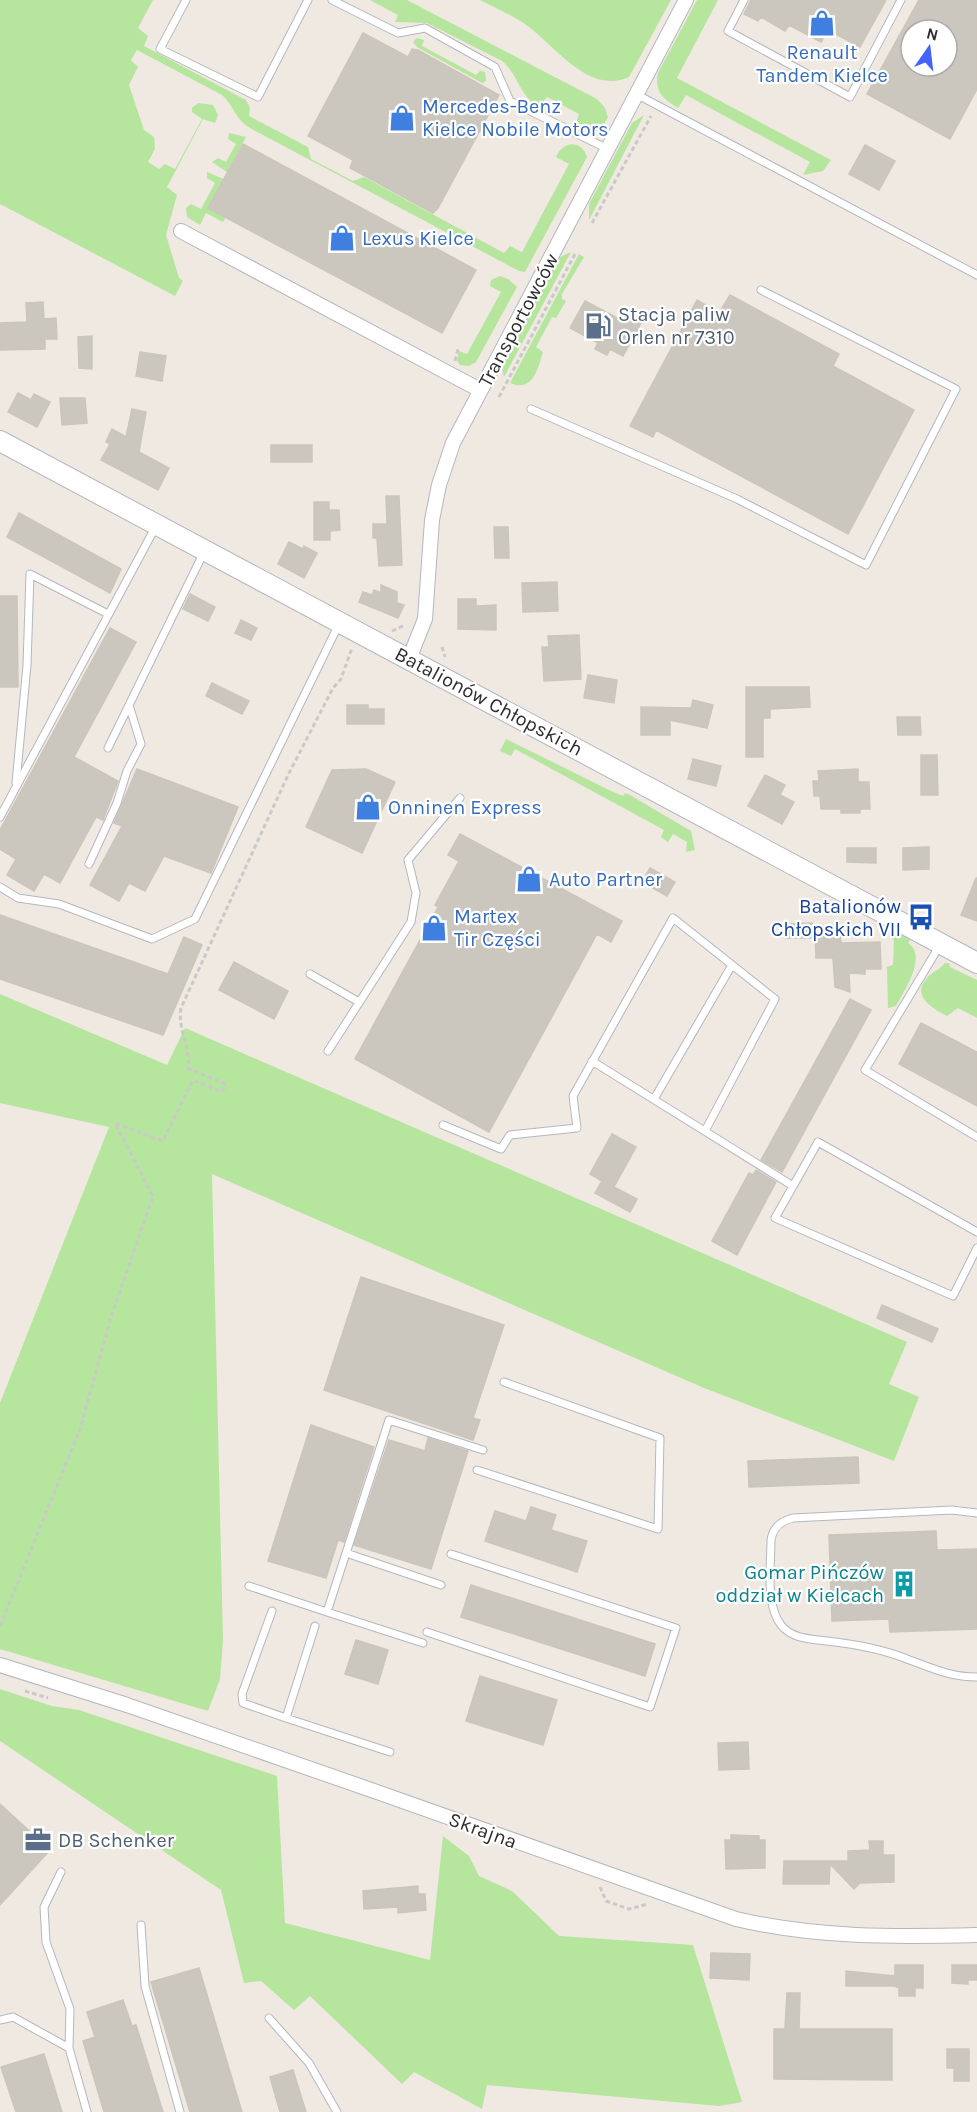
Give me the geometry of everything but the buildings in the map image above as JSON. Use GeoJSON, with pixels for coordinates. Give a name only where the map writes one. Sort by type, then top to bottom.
{"type":"FeatureCollection","features":[{"type":"Feature","properties":{"kind":"street","name":"Transportowców"},"geometry":{"type":"LineString","coordinates":[[410,659],[425,619],[432,520],[439,485],[453,443],[686,0]]}},
{"type":"Feature","properties":{"kind":"street"},"geometry":{"type":"LineString","coordinates":[[181,231],[480,390]]}},
{"type":"Feature","properties":{"kind":"street","name":"Batalionów Chłopskich"},"geometry":{"type":"LineString","coordinates":[[0,441],[977,963]]}},
{"type":"Feature","properties":{"kind":"street","name":"Skrajna"},"geometry":{"type":"LineString","coordinates":[[0,1665],[127,1705],[368,1788],[736,1919],[785,1930],[844,1936],[977,1935]]}},
{"type":"Feature","properties":{"kind":"lane"},"geometry":{"type":"LineString","coordinates":[[186,0],[160,49],[258,97],[308,0]]}},
{"type":"Feature","properties":{"kind":"lane"},"geometry":{"type":"LineString","coordinates":[[332,0],[398,33],[425,28],[495,67],[510,101],[608,149]]}},
{"type":"Feature","properties":{"kind":"lane"},"geometry":{"type":"LineString","coordinates":[[744,0],[728,31],[850,97],[901,0]]}},
{"type":"Feature","properties":{"kind":"lane"},"geometry":{"type":"LineString","coordinates":[[636,94],[977,275]]}},
{"type":"Feature","properties":{"kind":"lane"},"geometry":{"type":"LineString","coordinates":[[531,409],[737,499],[866,565],[956,389],[761,290]]}},
{"type":"Feature","properties":{"kind":"lane"},"geometry":{"type":"LineString","coordinates":[[0,817],[157,524]]}},
{"type":"Feature","properties":{"kind":"lane"},"geometry":{"type":"LineString","coordinates":[[108,748],[206,550]]}},
{"type":"Feature","properties":{"kind":"lane"},"geometry":{"type":"LineString","coordinates":[[16,787],[27,665],[30,574],[108,614]]}},
{"type":"Feature","properties":{"kind":"lane"},"geometry":{"type":"LineString","coordinates":[[0,887],[18,898],[59,904],[152,939],[195,919],[340,622]]}},
{"type":"Feature","properties":{"kind":"lane"},"geometry":{"type":"LineString","coordinates":[[89,864],[117,803],[127,771],[141,744],[129,705]]}},
{"type":"Feature","properties":{"kind":"lane"},"geometry":{"type":"LineString","coordinates":[[328,1051],[411,922],[416,893],[408,860],[460,798]]}},
{"type":"Feature","properties":{"kind":"lane"},"geometry":{"type":"LineString","coordinates":[[443,1125],[501,1149],[510,1135],[577,1128],[573,1096],[673,918],[775,999],[705,1131]]}},
{"type":"Feature","properties":{"kind":"lane"},"geometry":{"type":"LineString","coordinates":[[940,943],[865,1070],[977,1137]]}},
{"type":"Feature","properties":{"kind":"lane"},"geometry":{"type":"LineString","coordinates":[[654,1100],[732,965]]}},
{"type":"Feature","properties":{"kind":"lane"},"geometry":{"type":"LineString","coordinates":[[310,974],[359,1002]]}},
{"type":"Feature","properties":{"kind":"lane"},"geometry":{"type":"LineString","coordinates":[[592,1061],[793,1186]]}},
{"type":"Feature","properties":{"kind":"lane"},"geometry":{"type":"LineString","coordinates":[[977,1232],[818,1142],[775,1218],[953,1296],[977,1248]]}},
{"type":"Feature","properties":{"kind":"lane"},"geometry":{"type":"LineString","coordinates":[[477,1470],[658,1529],[660,1438],[504,1382]]}},
{"type":"Feature","properties":{"kind":"lane"},"geometry":{"type":"LineString","coordinates":[[327,1612],[389,1420],[483,1450]]}},
{"type":"Feature","properties":{"kind":"lane"},"geometry":{"type":"LineString","coordinates":[[977,1513],[952,1510],[793,1518],[778,1525],[772,1532],[771,1540],[772,1602],[776,1617],[785,1630],[806,1638],[865,1647],[907,1659],[938,1672],[977,1677]]}},
{"type":"Feature","properties":{"kind":"lane"},"geometry":{"type":"LineString","coordinates":[[346,1553],[441,1585]]}},
{"type":"Feature","properties":{"kind":"lane"},"geometry":{"type":"LineString","coordinates":[[427,1632],[650,1707],[676,1628],[451,1554]]}},
{"type":"Feature","properties":{"kind":"lane"},"geometry":{"type":"LineString","coordinates":[[249,1586],[423,1643]]}},
{"type":"Feature","properties":{"kind":"lane"},"geometry":{"type":"LineString","coordinates":[[272,1611],[242,1694],[243,1703],[390,1752]]}},
{"type":"Feature","properties":{"kind":"lane"},"geometry":{"type":"LineString","coordinates":[[286,1719],[315,1626]]}},
{"type":"Feature","properties":{"kind":"lane"},"geometry":{"type":"LineString","coordinates":[[62,1872],[44,1907],[46,1942],[70,2009],[69,2048],[87,2112]]}},
{"type":"Feature","properties":{"kind":"lane"},"geometry":{"type":"LineString","coordinates":[[141,1925],[145,1986],[180,2112]]}},
{"type":"Feature","properties":{"kind":"lane"},"geometry":{"type":"LineString","coordinates":[[0,2020],[13,2017],[69,2048]]}},
{"type":"Feature","properties":{"kind":"lane"},"geometry":{"type":"LineString","coordinates":[[268,2018],[309,2063],[337,2112]]}},
{"type":"Feature","properties":{"kind":"path"},"geometry":{"type":"LineString","coordinates":[[592,223],[649,117],[656,117]]}},
{"type":"Feature","properties":{"kind":"path"},"geometry":{"type":"LineString","coordinates":[[499,397],[575,254]]}},
{"type":"Feature","properties":{"kind":"path"},"geometry":{"type":"LineString","coordinates":[[387,631],[400,629],[410,621]]}},
{"type":"Feature","properties":{"kind":"path"},"geometry":{"type":"LineString","coordinates":[[0,1626],[80,1429],[112,1314],[153,1196],[115,1122],[163,1141],[193,1080],[222,1092],[225,1084],[188,1068],[189,1057],[181,1026],[181,1008],[288,775],[333,688],[341,679],[360,633]]}},
{"type":"Feature","properties":{"kind":"green space"},"geometry":{"type":"Polygon","coordinates":[[[0,0],[153,0],[138,28],[148,36],[144,46],[246,100],[250,108],[249,116],[308,147],[311,159],[353,181],[364,177],[504,253],[510,246],[522,252],[569,164],[556,157],[559,152],[572,144],[581,147],[587,157],[525,272],[519,271],[250,128],[222,95],[137,50],[131,60],[138,67],[129,85],[144,130],[154,137],[155,149],[148,162],[159,169],[165,164],[175,169],[202,119],[192,112],[192,108],[198,103],[213,105],[218,115],[215,123],[203,119],[167,187],[177,195],[166,235],[179,278],[183,281],[175,296],[0,204],[0,0]]]}},
{"type":"Feature","properties":{"kind":"green space"},"geometry":{"type":"Polygon","coordinates":[[[370,0],[407,0],[597,99],[605,108],[608,117],[597,136],[575,126],[579,114],[547,97],[539,107],[533,103],[502,61],[427,23],[395,22],[398,15],[370,0]]]}},
{"type":"Feature","properties":{"kind":"green space"},"geometry":{"type":"Polygon","coordinates":[[[480,0],[671,0],[629,77],[614,81],[599,79],[585,73],[571,64],[522,22],[480,0]]]}},
{"type":"Feature","properties":{"kind":"green space"},"geometry":{"type":"Polygon","coordinates":[[[697,0],[718,0],[677,78],[831,160],[823,171],[803,175],[810,162],[686,95],[678,108],[661,94],[657,85],[658,73],[697,0]]]}},
{"type":"Feature","properties":{"kind":"green space"},"geometry":{"type":"Polygon","coordinates":[[[417,38],[424,40],[422,46],[476,75],[480,71],[485,72],[486,81],[482,83],[417,47],[413,42],[417,38]]]}},
{"type":"Feature","properties":{"kind":"green space"},"geometry":{"type":"Polygon","coordinates":[[[644,115],[589,220],[589,204],[632,123],[644,115]]]}},
{"type":"Feature","properties":{"kind":"green space"},"geometry":{"type":"Polygon","coordinates":[[[229,133],[246,137],[227,172],[212,162],[218,158],[226,162],[236,144],[228,139],[229,133]]]}},
{"type":"Feature","properties":{"kind":"green space"},"geometry":{"type":"Polygon","coordinates":[[[207,172],[224,179],[226,217],[223,222],[206,213],[200,225],[187,217],[186,208],[191,204],[201,209],[215,183],[207,178],[207,172]]]}},
{"type":"Feature","properties":{"kind":"green space"},"geometry":{"type":"Polygon","coordinates":[[[571,252],[504,377],[502,367],[560,257],[571,252]]]}},
{"type":"Feature","properties":{"kind":"green space"},"geometry":{"type":"Polygon","coordinates":[[[579,254],[584,257],[562,294],[562,299],[566,301],[556,318],[552,317],[536,347],[543,352],[533,377],[524,385],[510,383],[579,254]]]}},
{"type":"Feature","properties":{"kind":"green space"},"geometry":{"type":"Polygon","coordinates":[[[500,276],[508,279],[517,287],[476,362],[469,366],[460,365],[457,360],[459,351],[467,354],[501,292],[490,286],[491,280],[500,276]]]}},
{"type":"Feature","properties":{"kind":"green space"},"geometry":{"type":"Polygon","coordinates":[[[506,739],[611,791],[623,796],[625,793],[630,795],[691,831],[695,850],[686,852],[687,842],[673,834],[668,842],[661,837],[664,830],[515,749],[511,756],[500,751],[506,739]]]}},
{"type":"Feature","properties":{"kind":"green space"},"geometry":{"type":"Polygon","coordinates":[[[893,933],[901,934],[910,940],[908,943],[914,949],[916,956],[912,974],[904,992],[896,1006],[888,1008],[887,967],[893,965],[894,940],[891,938],[893,933]]]}},
{"type":"Feature","properties":{"kind":"green space"},"geometry":{"type":"Polygon","coordinates":[[[945,963],[949,963],[950,967],[977,980],[977,1018],[958,1008],[947,1016],[924,999],[921,988],[924,982],[945,963]]]}},
{"type":"Feature","properties":{"kind":"green space"},"geometry":{"type":"Polygon","coordinates":[[[0,994],[167,1065],[185,1028],[907,1342],[889,1384],[919,1397],[894,1461],[704,1388],[212,1174],[223,1640],[220,1679],[208,1711],[0,1649],[0,1403],[109,1127],[0,1103],[0,994]]]}},
{"type":"Feature","properties":{"kind":"green space"},"geometry":{"type":"Polygon","coordinates":[[[0,1689],[52,1706],[79,1710],[277,1776],[285,1923],[430,1960],[443,1836],[469,1856],[479,1876],[512,1891],[559,1936],[693,1945],[742,2102],[719,2106],[487,2085],[482,2109],[414,2072],[402,2084],[310,1996],[294,2010],[261,1981],[244,1983],[221,1890],[0,1741],[0,1689]]]}},
{"type":"Feature","properties":{"kind":"place","name":"Renault Tandem Kielce"},"geometry":{"type":"Point","coordinates":[822,23]}},
{"type":"Feature","properties":{"kind":"place","name":"Mercedes-Benz Kielce Nobile Motors"},"geometry":{"type":"Point","coordinates":[402,118]}},
{"type":"Feature","properties":{"kind":"place","name":"Lexus Kielce"},"geometry":{"type":"Point","coordinates":[342,238]}},
{"type":"Feature","properties":{"kind":"place","name":"Stacja paliw Orlen nr 7310"},"geometry":{"type":"Point","coordinates":[598,326]}},
{"type":"Feature","properties":{"kind":"place","name":"Onninen Express"},"geometry":{"type":"Point","coordinates":[368,807]}},
{"type":"Feature","properties":{"kind":"place","name":"Auto Partner"},"geometry":{"type":"Point","coordinates":[529,879]}},
{"type":"Feature","properties":{"kind":"place","name":"Batalionów Chłopskich VII"},"geometry":{"type":"Point","coordinates":[921,917]}},
{"type":"Feature","properties":{"kind":"place","name":"Martex Tir Części"},"geometry":{"type":"Point","coordinates":[434,928]}},
{"type":"Feature","properties":{"kind":"place","name":"Gomar Pińczów oddział w Kielcach"},"geometry":{"type":"Point","coordinates":[904,1584]}},
{"type":"Feature","properties":{"kind":"place","name":"DB Schenker"},"geometry":{"type":"Point","coordinates":[38,1840]}}]}
